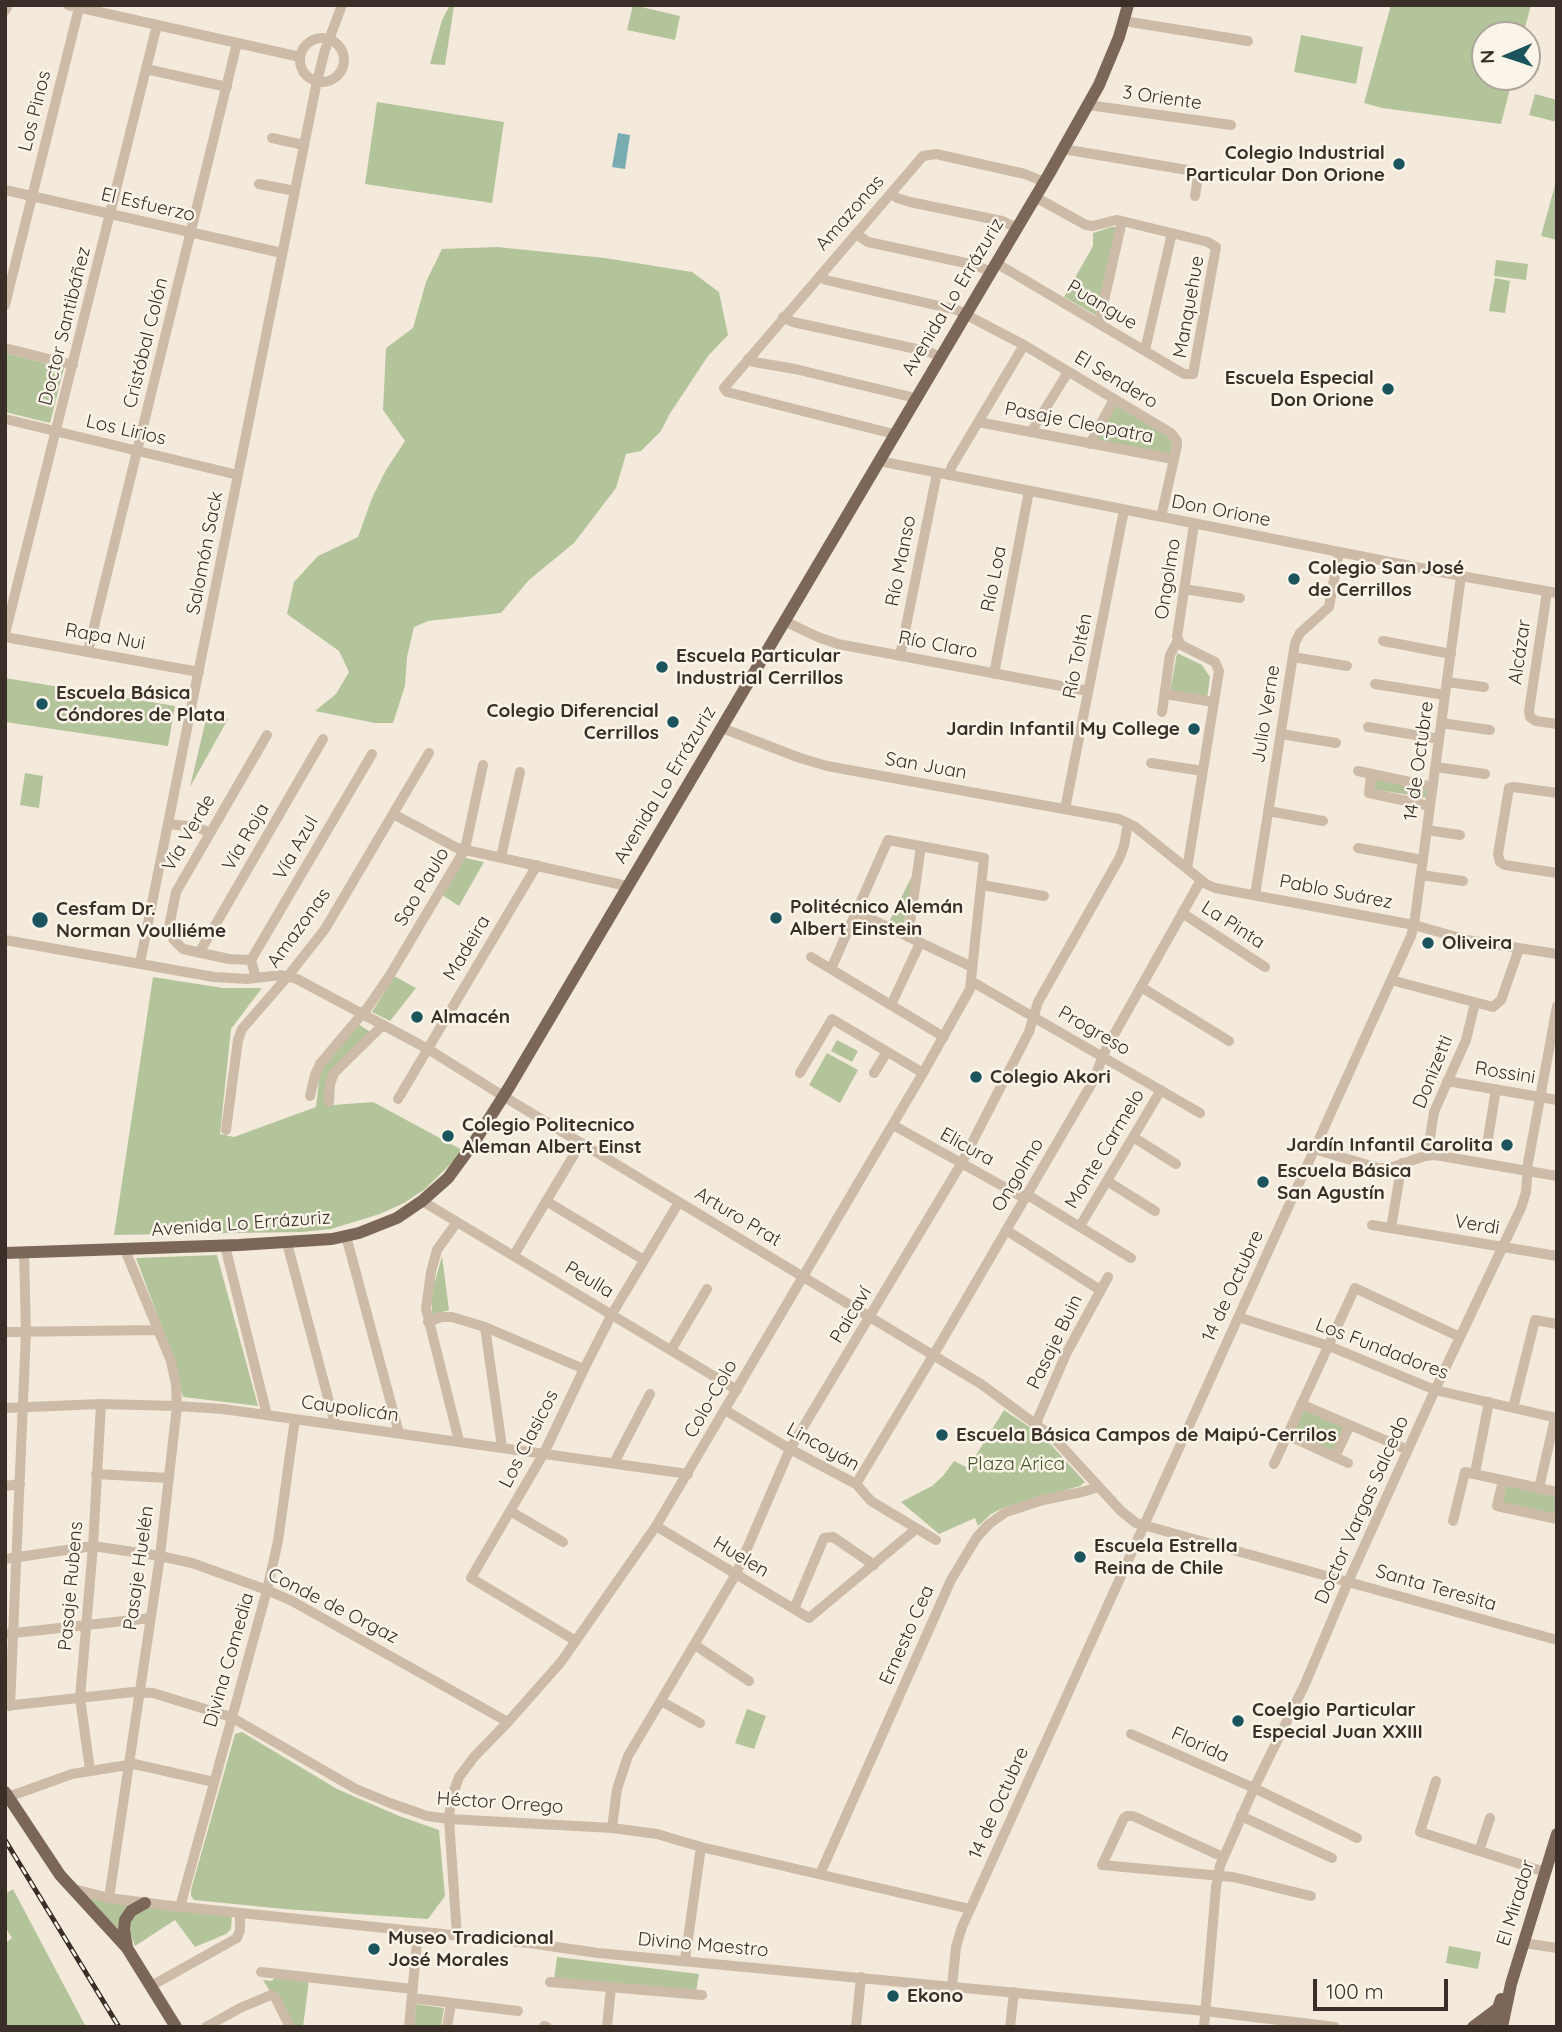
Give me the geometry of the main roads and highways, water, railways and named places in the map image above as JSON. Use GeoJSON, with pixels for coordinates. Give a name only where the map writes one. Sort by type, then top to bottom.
{"type":"FeatureCollection","features":[{"type":"Feature","properties":{"kind":"main road","name":"Avenida Lo Errázuriz"},"geometry":{"type":"LineString","coordinates":[[5,1253],[287,1243],[346,1236],[385,1224],[422,1201],[440,1186],[456,1168],[503,1096],[1044,182],[1105,70],[1128,5]]}},
{"type":"Feature","properties":{"kind":"main road"},"geometry":{"type":"LineString","coordinates":[[7,1795],[49,1861],[70,1888],[127,1948],[176,2027]]}},
{"type":"Feature","properties":{"kind":"main road","name":"El Mirador"},"geometry":{"type":"LineString","coordinates":[[1502,2027],[1511,1984],[1556,1840]]}},
{"type":"Feature","properties":{"kind":"main road"},"geometry":{"type":"LineString","coordinates":[[127,1948],[125,1920],[131,1911],[145,1903]]}},
{"type":"Feature","properties":{"kind":"main road","name":"El Mirador"},"geometry":{"type":"LineString","coordinates":[[1492,2027],[1497,2009],[1511,1984]]}},
{"type":"Feature","properties":{"kind":"main road"},"geometry":{"type":"LineString","coordinates":[[1473,2027],[1497,2009]]}},
{"type":"Feature","properties":{"kind":"water"},"geometry":{"type":"Polygon","coordinates":[[[618,133],[630,135],[625,169],[612,167],[618,133]]]}},
{"type":"Feature","properties":{"kind":"railway"},"geometry":{"type":"LineString","coordinates":[[5,1840],[119,2027]]}},
{"type":"Feature","properties":{"kind":"place","name":"Colegio Industrial Particular Don Orione"},"geometry":{"type":"Point","coordinates":[1399,164]}},
{"type":"Feature","properties":{"kind":"place","name":"Escuela Especial Don Orione"},"geometry":{"type":"Point","coordinates":[1388,389]}},
{"type":"Feature","properties":{"kind":"place","name":"Colegio San José de Cerrillos"},"geometry":{"type":"Point","coordinates":[1294,579]}},
{"type":"Feature","properties":{"kind":"place","name":"Escuela Particular Industrial Cerrillos"},"geometry":{"type":"Point","coordinates":[662,667]}},
{"type":"Feature","properties":{"kind":"place","name":"Escuela Básica Cóndores de Plata"},"geometry":{"type":"Point","coordinates":[42,704]}},
{"type":"Feature","properties":{"kind":"place","name":"Colegio Diferencial Cerrillos"},"geometry":{"type":"Point","coordinates":[673,722]}},
{"type":"Feature","properties":{"kind":"place","name":"Jardin Infantil My College"},"geometry":{"type":"Point","coordinates":[1194,729]}},
{"type":"Feature","properties":{"kind":"place","name":"Politécnico Alemán Albert Einstein"},"geometry":{"type":"Point","coordinates":[776,918]}},
{"type":"Feature","properties":{"kind":"place","name":"Cesfam Dr. Norman Voulliéme"},"geometry":{"type":"Point","coordinates":[40,920]}},
{"type":"Feature","properties":{"kind":"place","name":"Oliveira"},"geometry":{"type":"Point","coordinates":[1428,943]}},
{"type":"Feature","properties":{"kind":"place","name":"Almacén"},"geometry":{"type":"Point","coordinates":[417,1017]}},
{"type":"Feature","properties":{"kind":"place","name":"Colegio Akori"},"geometry":{"type":"Point","coordinates":[976,1077]}},
{"type":"Feature","properties":{"kind":"place","name":"Colegio Politecnico Aleman Albert Einst"},"geometry":{"type":"Point","coordinates":[448,1136]}},
{"type":"Feature","properties":{"kind":"place","name":"Jardín Infantil Carolita"},"geometry":{"type":"Point","coordinates":[1507,1145]}},
{"type":"Feature","properties":{"kind":"place","name":"Escuela Básica San Agustín"},"geometry":{"type":"Point","coordinates":[1263,1182]}},
{"type":"Feature","properties":{"kind":"place","name":"Escuela Básica Campos de Maipú-Cerrilos"},"geometry":{"type":"Point","coordinates":[942,1435]}},
{"type":"Feature","properties":{"kind":"place","name":"Escuela Estrella Reina de Chile"},"geometry":{"type":"Point","coordinates":[1080,1557]}},
{"type":"Feature","properties":{"kind":"place","name":"Coelgio Particular Especial Juan XXIII"},"geometry":{"type":"Point","coordinates":[1238,1721]}},
{"type":"Feature","properties":{"kind":"place","name":"Museo Tradicional José Morales"},"geometry":{"type":"Point","coordinates":[374,1949]}},
{"type":"Feature","properties":{"kind":"place","name":"Ekono"},"geometry":{"type":"Point","coordinates":[893,1996]}},
{"type":"Feature","properties":{"kind":"park label","name":"Plaza Arica"},"geometry":{"type":"Point","coordinates":[1016,1464]}}]}
